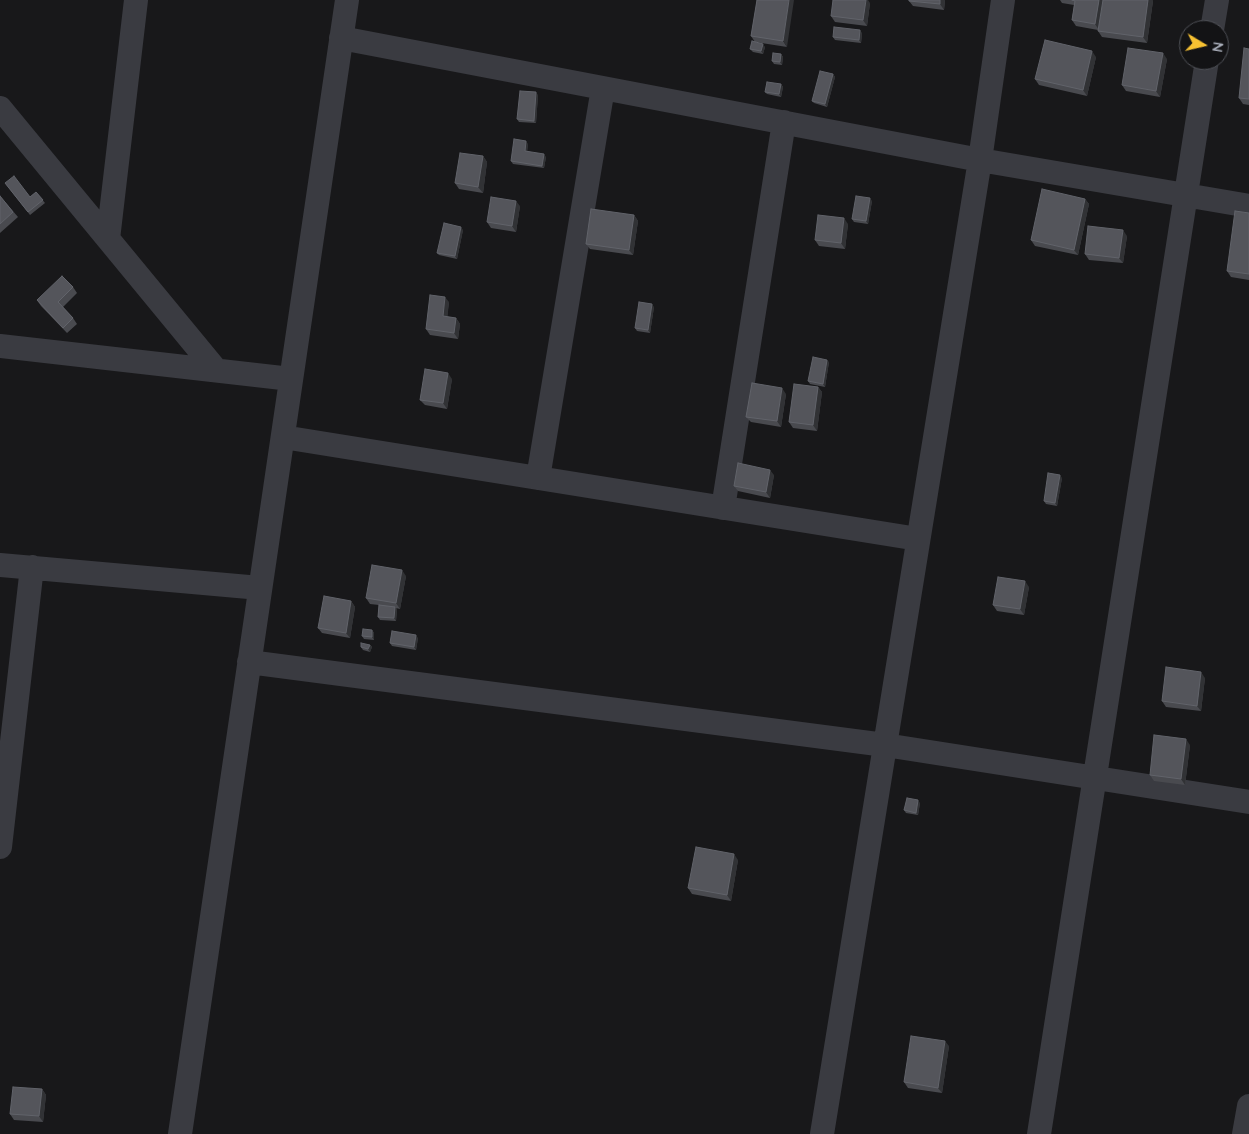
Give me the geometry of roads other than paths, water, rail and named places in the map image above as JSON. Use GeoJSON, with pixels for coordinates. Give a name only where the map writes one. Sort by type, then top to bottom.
{"type":"FeatureCollection","features":[{"type":"Feature","properties":{"kind":"street"},"geometry":{"type":"LineString","coordinates":[[108,239],[136,0]]}},
{"type":"Feature","properties":{"kind":"street"},"geometry":{"type":"LineString","coordinates":[[180,1134],[347,0]]}},
{"type":"Feature","properties":{"kind":"street"},"geometry":{"type":"LineString","coordinates":[[822,1134],[980,160],[1003,0]]}},
{"type":"Feature","properties":{"kind":"street"},"geometry":{"type":"LineString","coordinates":[[1214,20],[1217,0]]}},
{"type":"Feature","properties":{"kind":"street"},"geometry":{"type":"LineString","coordinates":[[341,38],[980,160],[1249,206]]}},
{"type":"Feature","properties":{"kind":"street"},"geometry":{"type":"LineString","coordinates":[[1039,1134],[1205,70]]}},
{"type":"Feature","properties":{"kind":"street"},"geometry":{"type":"LineString","coordinates":[[538,478],[603,88]]}},
{"type":"Feature","properties":{"kind":"street"},"geometry":{"type":"LineString","coordinates":[[0,108],[216,370]]}},
{"type":"Feature","properties":{"kind":"street"},"geometry":{"type":"LineString","coordinates":[[723,508],[784,122]]}},
{"type":"Feature","properties":{"kind":"street"},"geometry":{"type":"LineString","coordinates":[[0,346],[292,379]]}},
{"type":"Feature","properties":{"kind":"street"},"geometry":{"type":"LineString","coordinates":[[283,436],[918,539]]}},
{"type":"Feature","properties":{"kind":"street"},"geometry":{"type":"LineString","coordinates":[[0,564],[260,588]]}},
{"type":"Feature","properties":{"kind":"street"},"geometry":{"type":"LineString","coordinates":[[0,847],[32,567]]}},
{"type":"Feature","properties":{"kind":"street"},"geometry":{"type":"LineString","coordinates":[[250,662],[885,745],[1249,802]]}},
{"type":"Feature","properties":{"kind":"street"},"geometry":{"type":"LineString","coordinates":[[1244,1134],[1249,1106]]}}]}
